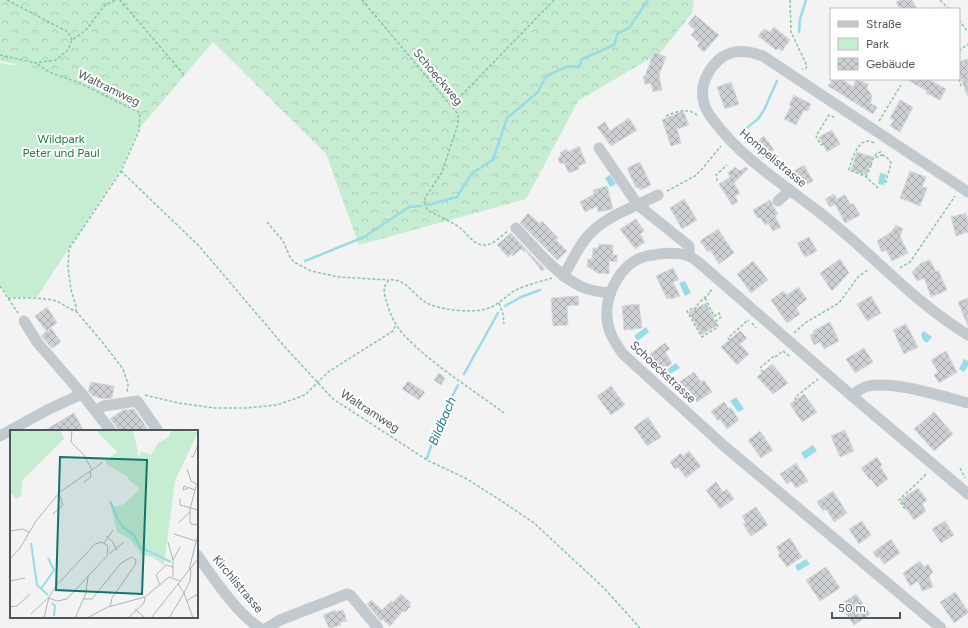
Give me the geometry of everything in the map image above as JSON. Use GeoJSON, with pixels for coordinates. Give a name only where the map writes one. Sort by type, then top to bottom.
{"type":"FeatureCollection","features":[{"type":"Feature","properties":{"kind":"street","name":"Hompelistrasse"},"geometry":{"type":"LineString","coordinates":[[963,192],[763,56],[742,52],[728,54],[718,60],[711,68],[705,80],[703,99],[713,120],[723,132],[752,160],[845,232],[927,307],[968,335]]}},
{"type":"Feature","properties":{"kind":"street"},"geometry":{"type":"LineString","coordinates":[[599,148],[638,205],[689,246],[689,256]]}},
{"type":"Feature","properties":{"kind":"street"},"geometry":{"type":"LineString","coordinates":[[778,201],[790,190]]}},
{"type":"Feature","properties":{"kind":"street"},"geometry":{"type":"LineString","coordinates":[[563,276],[586,238],[593,230],[610,219],[658,195]]}},
{"type":"Feature","properties":{"kind":"street"},"geometry":{"type":"LineString","coordinates":[[516,228],[563,276],[581,287],[594,291],[610,293]]}},
{"type":"Feature","properties":{"kind":"street","name":"Schoeckstrasse"},"geometry":{"type":"LineString","coordinates":[[941,628],[724,446],[623,354],[609,330],[607,319],[607,308],[610,293],[617,278],[630,264],[646,256],[670,253],[689,256],[716,277],[852,396],[968,494]]}},
{"type":"Feature","properties":{"kind":"street"},"geometry":{"type":"LineString","coordinates":[[24,322],[37,342],[96,410],[110,430]]}},
{"type":"Feature","properties":{"kind":"street"},"geometry":{"type":"LineString","coordinates":[[852,396],[867,386],[892,386],[918,390],[968,403]]}},
{"type":"Feature","properties":{"kind":"street"},"geometry":{"type":"LineString","coordinates":[[11,430],[49,409],[82,394]]}},
{"type":"Feature","properties":{"kind":"street"},"geometry":{"type":"LineString","coordinates":[[96,410],[104,406],[137,401],[157,430]]}},
{"type":"Feature","properties":{"kind":"street"},"geometry":{"type":"LineString","coordinates":[[0,436],[10,430]]}},
{"type":"Feature","properties":{"kind":"street","name":"Kirchlistrasse"},"geometry":{"type":"LineString","coordinates":[[198,556],[221,588],[250,622],[260,628]]}},
{"type":"Feature","properties":{"kind":"street"},"geometry":{"type":"LineString","coordinates":[[267,628],[280,620],[347,594],[350,594],[378,628]]}},
{"type":"Feature","properties":{"kind":"path"},"geometry":{"type":"LineString","coordinates":[[7,0],[68,32],[72,40]]}},
{"type":"Feature","properties":{"kind":"path"},"geometry":{"type":"LineString","coordinates":[[0,55],[36,63],[56,60],[68,50],[72,40],[85,31],[105,5],[116,0]]}},
{"type":"Feature","properties":{"kind":"path"},"geometry":{"type":"LineString","coordinates":[[120,0],[185,76]]}},
{"type":"Feature","properties":{"kind":"path","name":"Schoeckweg"},"geometry":{"type":"LineString","coordinates":[[362,0],[458,114],[458,124],[442,172],[425,198],[425,205],[428,211],[441,216],[458,226],[475,243],[485,246],[495,241],[509,230],[516,228]]}},
{"type":"Feature","properties":{"kind":"path"},"geometry":{"type":"LineString","coordinates":[[451,106],[554,0]]}},
{"type":"Feature","properties":{"kind":"path"},"geometry":{"type":"LineString","coordinates":[[790,0],[791,32],[807,66],[804,70],[800,69]]}},
{"type":"Feature","properties":{"kind":"path"},"geometry":{"type":"LineString","coordinates":[[940,0],[948,8]]}},
{"type":"Feature","properties":{"kind":"path"},"geometry":{"type":"LineString","coordinates":[[960,21],[968,32]]}},
{"type":"Feature","properties":{"kind":"path"},"geometry":{"type":"LineString","coordinates":[[960,50],[968,44]]}},
{"type":"Feature","properties":{"kind":"path","name":"Waltramweg"},"geometry":{"type":"LineString","coordinates":[[36,63],[49,72],[80,84],[140,113],[140,131],[121,171],[69,249],[69,275],[76,311]]}},
{"type":"Feature","properties":{"kind":"path"},"geometry":{"type":"LineString","coordinates":[[959,80],[961,86]]}},
{"type":"Feature","properties":{"kind":"path"},"geometry":{"type":"LineString","coordinates":[[880,120],[901,85]]}},
{"type":"Feature","properties":{"kind":"path"},"geometry":{"type":"LineString","coordinates":[[666,116],[684,110],[696,114],[700,118]]}},
{"type":"Feature","properties":{"kind":"path"},"geometry":{"type":"LineString","coordinates":[[823,144],[821,145],[816,136],[829,115],[836,118]]}},
{"type":"Feature","properties":{"kind":"path"},"geometry":{"type":"LineString","coordinates":[[658,195],[695,176],[725,141]]}},
{"type":"Feature","properties":{"kind":"path"},"geometry":{"type":"LineString","coordinates":[[874,143],[871,141],[864,142],[855,151],[849,170],[866,177],[878,188]]}},
{"type":"Feature","properties":{"kind":"path"},"geometry":{"type":"LineString","coordinates":[[866,177],[870,165],[880,152],[890,160],[891,163],[885,185]]}},
{"type":"Feature","properties":{"kind":"path"},"geometry":{"type":"LineString","coordinates":[[874,158],[882,155]]}},
{"type":"Feature","properties":{"kind":"path"},"geometry":{"type":"LineString","coordinates":[[717,181],[716,175],[727,165]]}},
{"type":"Feature","properties":{"kind":"path","name":"Waltramweg"},"geometry":{"type":"LineString","coordinates":[[121,171],[200,246],[284,346],[333,399],[426,460],[466,480],[500,500],[534,523],[604,588],[640,628]]}},
{"type":"Feature","properties":{"kind":"path"},"geometry":{"type":"LineString","coordinates":[[890,274],[910,262],[952,202],[963,192]]}},
{"type":"Feature","properties":{"kind":"path"},"geometry":{"type":"LineString","coordinates":[[267,222],[283,241],[290,257],[294,262],[311,271],[339,277],[388,280],[394,279],[401,281],[418,298],[428,304],[442,308],[476,310],[486,309],[499,303],[515,291],[558,276],[563,276]]}},
{"type":"Feature","properties":{"kind":"path"},"geometry":{"type":"LineString","coordinates":[[791,335],[805,323],[839,303],[858,277],[868,270]]}},
{"type":"Feature","properties":{"kind":"path"},"geometry":{"type":"LineString","coordinates":[[388,280],[385,284],[384,294],[396,324],[404,335],[435,362],[504,413]]}},
{"type":"Feature","properties":{"kind":"path"},"geometry":{"type":"LineString","coordinates":[[0,286],[24,322]]}},
{"type":"Feature","properties":{"kind":"path"},"geometry":{"type":"LineString","coordinates":[[705,298],[714,316],[719,313],[721,317],[716,321],[718,327],[702,337],[687,311],[693,308],[695,309],[713,288],[717,292]]}},
{"type":"Feature","properties":{"kind":"path"},"geometry":{"type":"LineString","coordinates":[[8,298],[55,301],[63,304],[70,310],[76,311],[123,369],[128,384],[128,403]]}},
{"type":"Feature","properties":{"kind":"path"},"geometry":{"type":"LineString","coordinates":[[499,303],[503,314],[504,324]]}},
{"type":"Feature","properties":{"kind":"path"},"geometry":{"type":"LineString","coordinates":[[730,340],[728,338],[748,320],[756,328]]}},
{"type":"Feature","properties":{"kind":"path"},"geometry":{"type":"LineString","coordinates":[[140,395],[156,397],[178,403],[215,408],[248,408],[277,405],[305,395],[328,372],[393,330],[396,324]]}},
{"type":"Feature","properties":{"kind":"path"},"geometry":{"type":"LineString","coordinates":[[763,372],[760,368],[774,356],[775,357],[783,351],[789,356]]}},
{"type":"Feature","properties":{"kind":"path"},"geometry":{"type":"LineString","coordinates":[[796,400],[795,397],[816,382],[821,376]]}},
{"type":"Feature","properties":{"kind":"path"},"geometry":{"type":"LineString","coordinates":[[960,468],[965,478]]}},
{"type":"Feature","properties":{"kind":"path"},"geometry":{"type":"LineString","coordinates":[[905,509],[899,500],[927,473]]}},
{"type":"Feature","properties":{"kind":"green space"},"geometry":{"type":"Polygon","coordinates":[[[0,0],[694,0],[692,13],[661,52],[578,101],[526,199],[359,245],[326,154],[213,42],[138,130],[40,134],[15,64],[0,61],[0,0]]]}},
{"type":"Feature","properties":{"kind":"green space","name":"Wildpark Peter und Paul"},"geometry":{"type":"Polygon","coordinates":[[[0,63],[42,69],[139,113],[138,131],[120,170],[37,297],[9,297],[0,285],[0,63]]]}},
{"type":"Feature","properties":{"kind":"water"},"geometry":{"type":"Polygon","coordinates":[[[880,173],[886,174],[884,185],[878,184],[880,173]]]}},
{"type":"Feature","properties":{"kind":"water"},"geometry":{"type":"Polygon","coordinates":[[[610,175],[616,184],[610,187],[605,178],[610,175]]]}},
{"type":"Feature","properties":{"kind":"water"},"geometry":{"type":"Polygon","coordinates":[[[685,281],[691,293],[685,296],[679,283],[685,281]]]}},
{"type":"Feature","properties":{"kind":"water"},"geometry":{"type":"Polygon","coordinates":[[[646,327],[649,332],[638,341],[634,336],[646,327]]]}},
{"type":"Feature","properties":{"kind":"water"},"geometry":{"type":"Polygon","coordinates":[[[924,331],[932,337],[927,343],[923,340],[921,334],[924,331]]]}},
{"type":"Feature","properties":{"kind":"water"},"geometry":{"type":"Polygon","coordinates":[[[964,359],[968,361],[968,366],[964,372],[959,369],[964,359]]]}},
{"type":"Feature","properties":{"kind":"water"},"geometry":{"type":"Polygon","coordinates":[[[676,363],[680,368],[670,374],[666,370],[676,363]]]}},
{"type":"Feature","properties":{"kind":"water"},"geometry":{"type":"Polygon","coordinates":[[[736,397],[744,409],[738,412],[730,401],[736,397]]]}},
{"type":"Feature","properties":{"kind":"water"},"geometry":{"type":"Polygon","coordinates":[[[813,445],[817,451],[805,459],[801,453],[813,445]]]}},
{"type":"Feature","properties":{"kind":"water"},"geometry":{"type":"Polygon","coordinates":[[[806,559],[810,564],[798,571],[795,566],[806,559]]]}},
{"type":"Feature","properties":{"kind":"building"},"geometry":{"type":"Polygon","coordinates":[[[900,0],[912,0],[916,8],[899,8],[896,2],[900,0]]]}},
{"type":"Feature","properties":{"kind":"building"},"geometry":{"type":"Polygon","coordinates":[[[695,15],[719,35],[704,52],[697,46],[700,43],[691,35],[695,30],[688,24],[695,15]]]}},
{"type":"Feature","properties":{"kind":"building"},"geometry":{"type":"Polygon","coordinates":[[[774,27],[790,40],[782,51],[778,48],[776,50],[758,36],[764,29],[770,32],[774,27]]]}},
{"type":"Feature","properties":{"kind":"building"},"geometry":{"type":"Polygon","coordinates":[[[654,52],[666,57],[659,75],[662,90],[653,92],[651,83],[645,85],[643,76],[645,76],[654,52]]]}},
{"type":"Feature","properties":{"kind":"building"},"geometry":{"type":"Polygon","coordinates":[[[968,59],[968,95],[960,76],[960,62],[968,59]]]}},
{"type":"Feature","properties":{"kind":"building"},"geometry":{"type":"Polygon","coordinates":[[[832,80],[843,80],[853,87],[856,80],[868,84],[867,89],[871,94],[872,99],[870,103],[877,107],[873,114],[828,86],[832,80]]]}},
{"type":"Feature","properties":{"kind":"building"},"geometry":{"type":"Polygon","coordinates":[[[908,80],[930,80],[946,89],[940,100],[926,93],[927,91],[908,80]]]}},
{"type":"Feature","properties":{"kind":"building"},"geometry":{"type":"Polygon","coordinates":[[[731,82],[739,104],[725,109],[717,87],[731,82]]]}},
{"type":"Feature","properties":{"kind":"building"},"geometry":{"type":"Polygon","coordinates":[[[794,95],[811,104],[808,111],[804,110],[796,125],[784,119],[791,106],[789,105],[794,95]]]}},
{"type":"Feature","properties":{"kind":"building"},"geometry":{"type":"Polygon","coordinates":[[[900,100],[913,107],[900,132],[890,126],[894,120],[890,118],[900,100]]]}},
{"type":"Feature","properties":{"kind":"building"},"geometry":{"type":"Polygon","coordinates":[[[683,111],[689,125],[677,129],[681,143],[671,146],[662,120],[683,111]]]}},
{"type":"Feature","properties":{"kind":"building"},"geometry":{"type":"Polygon","coordinates":[[[629,118],[637,130],[611,146],[597,127],[605,122],[610,131],[629,118]]]}},
{"type":"Feature","properties":{"kind":"building"},"geometry":{"type":"Polygon","coordinates":[[[832,130],[840,144],[827,152],[819,137],[832,130]]]}},
{"type":"Feature","properties":{"kind":"building"},"geometry":{"type":"Polygon","coordinates":[[[764,136],[774,150],[764,158],[754,144],[764,136]]]}},
{"type":"Feature","properties":{"kind":"building"},"geometry":{"type":"Polygon","coordinates":[[[579,146],[586,163],[578,166],[579,169],[569,173],[564,163],[560,164],[558,158],[561,156],[560,153],[566,149],[568,152],[579,146]]]}},
{"type":"Feature","properties":{"kind":"building"},"geometry":{"type":"Polygon","coordinates":[[[857,152],[873,157],[866,175],[851,170],[857,152]]]}},
{"type":"Feature","properties":{"kind":"building"},"geometry":{"type":"Polygon","coordinates":[[[640,162],[651,185],[640,190],[638,187],[636,188],[627,168],[640,162]]]}},
{"type":"Feature","properties":{"kind":"building"},"geometry":{"type":"Polygon","coordinates":[[[804,165],[813,181],[801,187],[792,172],[804,165]]]}},
{"type":"Feature","properties":{"kind":"building"},"geometry":{"type":"Polygon","coordinates":[[[735,167],[740,171],[746,167],[748,169],[734,183],[740,193],[735,196],[738,202],[732,205],[719,184],[730,177],[728,173],[735,167]]]}},
{"type":"Feature","properties":{"kind":"building"},"geometry":{"type":"Polygon","coordinates":[[[910,171],[926,177],[922,187],[927,188],[920,206],[900,198],[910,171]]]}},
{"type":"Feature","properties":{"kind":"building"},"geometry":{"type":"Polygon","coordinates":[[[607,186],[613,209],[598,212],[597,206],[585,212],[580,202],[594,194],[593,190],[607,186]]]}},
{"type":"Feature","properties":{"kind":"building"},"geometry":{"type":"Polygon","coordinates":[[[834,194],[837,199],[845,195],[851,205],[853,203],[860,215],[845,223],[835,204],[830,207],[825,199],[834,194]]]}},
{"type":"Feature","properties":{"kind":"building"},"geometry":{"type":"Polygon","coordinates":[[[684,199],[697,220],[682,229],[670,208],[684,199]]]}},
{"type":"Feature","properties":{"kind":"building"},"geometry":{"type":"Polygon","coordinates":[[[770,200],[778,214],[775,216],[781,227],[773,231],[768,223],[765,225],[760,217],[758,219],[753,210],[770,200]]]}},
{"type":"Feature","properties":{"kind":"building"},"geometry":{"type":"Polygon","coordinates":[[[528,213],[540,224],[542,221],[558,238],[556,240],[567,251],[557,260],[520,223],[528,213]]]}},
{"type":"Feature","properties":{"kind":"building"},"geometry":{"type":"Polygon","coordinates":[[[966,213],[968,220],[968,232],[956,236],[951,217],[966,213]]]}},
{"type":"Feature","properties":{"kind":"building"},"geometry":{"type":"Polygon","coordinates":[[[636,219],[644,231],[640,234],[645,242],[635,249],[620,229],[636,219]]]}},
{"type":"Feature","properties":{"kind":"building"},"geometry":{"type":"Polygon","coordinates":[[[896,225],[903,229],[900,236],[908,253],[892,261],[886,250],[882,252],[877,241],[891,232],[896,225]]]}},
{"type":"Feature","properties":{"kind":"building"},"geometry":{"type":"Polygon","coordinates":[[[718,229],[734,253],[719,264],[710,250],[708,252],[700,241],[718,229]]]}},
{"type":"Feature","properties":{"kind":"building"},"geometry":{"type":"Polygon","coordinates":[[[511,233],[545,269],[542,271],[525,250],[524,252],[521,249],[513,256],[511,254],[508,257],[497,245],[511,233]]]}},
{"type":"Feature","properties":{"kind":"building"},"geometry":{"type":"Polygon","coordinates":[[[809,237],[817,251],[805,257],[797,243],[809,237]]]}},
{"type":"Feature","properties":{"kind":"building"},"geometry":{"type":"Polygon","coordinates":[[[599,244],[613,245],[613,255],[617,255],[617,262],[609,261],[609,274],[597,273],[587,266],[588,259],[592,259],[593,248],[598,248],[599,244]]]}},
{"type":"Feature","properties":{"kind":"building"},"geometry":{"type":"Polygon","coordinates":[[[840,259],[849,273],[832,291],[820,273],[840,259]]]}},
{"type":"Feature","properties":{"kind":"building"},"geometry":{"type":"Polygon","coordinates":[[[930,260],[936,272],[938,270],[947,290],[931,297],[924,278],[917,281],[912,272],[921,263],[930,260]]]}},
{"type":"Feature","properties":{"kind":"building"},"geometry":{"type":"Polygon","coordinates":[[[753,261],[768,280],[751,293],[737,274],[753,261]]]}},
{"type":"Feature","properties":{"kind":"building"},"geometry":{"type":"Polygon","coordinates":[[[673,268],[679,280],[673,282],[680,296],[667,299],[656,276],[673,268]]]}},
{"type":"Feature","properties":{"kind":"building"},"geometry":{"type":"Polygon","coordinates":[[[798,287],[807,299],[796,308],[800,314],[787,323],[771,300],[783,291],[787,295],[798,287]]]}},
{"type":"Feature","properties":{"kind":"building"},"geometry":{"type":"Polygon","coordinates":[[[578,296],[579,305],[567,306],[568,325],[553,326],[551,298],[578,296]]]}},
{"type":"Feature","properties":{"kind":"building"},"geometry":{"type":"Polygon","coordinates":[[[871,296],[881,313],[867,321],[857,304],[871,296]]]}},
{"type":"Feature","properties":{"kind":"building"},"geometry":{"type":"Polygon","coordinates":[[[968,298],[968,326],[958,302],[968,298]]]}},
{"type":"Feature","properties":{"kind":"building"},"geometry":{"type":"Polygon","coordinates":[[[706,303],[717,325],[702,335],[689,312],[706,303]]]}},
{"type":"Feature","properties":{"kind":"building"},"geometry":{"type":"Polygon","coordinates":[[[639,304],[642,328],[624,330],[622,306],[639,304]]]}},
{"type":"Feature","properties":{"kind":"building"},"geometry":{"type":"Polygon","coordinates":[[[47,307],[57,323],[46,331],[35,316],[47,307]]]}},
{"type":"Feature","properties":{"kind":"building"},"geometry":{"type":"Polygon","coordinates":[[[830,322],[839,341],[824,349],[820,342],[814,345],[810,335],[814,333],[813,331],[830,322]]]}},
{"type":"Feature","properties":{"kind":"building"},"geometry":{"type":"Polygon","coordinates":[[[906,324],[918,347],[904,354],[893,330],[906,324]]]}},
{"type":"Feature","properties":{"kind":"building"},"geometry":{"type":"Polygon","coordinates":[[[51,328],[61,342],[52,348],[41,336],[51,328]]]}},
{"type":"Feature","properties":{"kind":"building"},"geometry":{"type":"Polygon","coordinates":[[[740,331],[747,338],[740,344],[749,354],[737,365],[721,347],[740,331]]]}},
{"type":"Feature","properties":{"kind":"building"},"geometry":{"type":"Polygon","coordinates":[[[665,343],[670,349],[665,352],[672,363],[661,371],[650,354],[665,343]]]}},
{"type":"Feature","properties":{"kind":"building"},"geometry":{"type":"Polygon","coordinates":[[[864,348],[873,362],[855,373],[846,359],[864,348]]]}},
{"type":"Feature","properties":{"kind":"building"},"geometry":{"type":"Polygon","coordinates":[[[946,351],[957,372],[939,383],[934,375],[938,372],[931,360],[946,351]]]}},
{"type":"Feature","properties":{"kind":"building"},"geometry":{"type":"Polygon","coordinates":[[[772,364],[788,383],[773,394],[757,377],[772,364]]]}},
{"type":"Feature","properties":{"kind":"building"},"geometry":{"type":"Polygon","coordinates":[[[694,372],[701,382],[704,380],[712,392],[697,402],[690,393],[687,394],[686,391],[684,392],[678,383],[694,372]]]}},
{"type":"Feature","properties":{"kind":"building"},"geometry":{"type":"Polygon","coordinates":[[[439,373],[445,378],[441,385],[434,380],[439,373]]]}},
{"type":"Feature","properties":{"kind":"building"},"geometry":{"type":"Polygon","coordinates":[[[408,381],[425,392],[419,400],[402,389],[408,381]]]}},
{"type":"Feature","properties":{"kind":"building"},"geometry":{"type":"Polygon","coordinates":[[[91,382],[114,386],[112,398],[104,399],[93,396],[88,391],[91,382]]]}},
{"type":"Feature","properties":{"kind":"building"},"geometry":{"type":"Polygon","coordinates":[[[611,386],[625,405],[611,415],[597,396],[611,386]]]}},
{"type":"Feature","properties":{"kind":"building"},"geometry":{"type":"Polygon","coordinates":[[[804,394],[817,412],[802,422],[790,404],[804,394]]]}},
{"type":"Feature","properties":{"kind":"building"},"geometry":{"type":"Polygon","coordinates":[[[724,402],[729,409],[731,408],[739,420],[727,429],[720,419],[718,421],[711,411],[724,402]]]}},
{"type":"Feature","properties":{"kind":"building"},"geometry":{"type":"Polygon","coordinates":[[[134,409],[148,430],[118,430],[110,419],[123,410],[134,409]]]}},
{"type":"Feature","properties":{"kind":"building"},"geometry":{"type":"Polygon","coordinates":[[[934,412],[953,434],[934,451],[914,429],[934,412]]]}},
{"type":"Feature","properties":{"kind":"building"},"geometry":{"type":"Polygon","coordinates":[[[74,413],[83,430],[45,430],[74,413]]]}},
{"type":"Feature","properties":{"kind":"building"},"geometry":{"type":"Polygon","coordinates":[[[648,417],[661,437],[647,446],[634,427],[648,417]]]}},
{"type":"Feature","properties":{"kind":"building"},"geometry":{"type":"Polygon","coordinates":[[[845,430],[854,451],[840,457],[831,436],[845,430]]]}},
{"type":"Feature","properties":{"kind":"building"},"geometry":{"type":"Polygon","coordinates":[[[760,431],[773,450],[761,458],[748,440],[760,431]]]}},
{"type":"Feature","properties":{"kind":"building"},"geometry":{"type":"Polygon","coordinates":[[[689,451],[701,466],[686,478],[678,467],[675,469],[670,462],[681,453],[683,456],[689,451]]]}},
{"type":"Feature","properties":{"kind":"building"},"geometry":{"type":"Polygon","coordinates":[[[877,457],[882,465],[880,466],[888,479],[877,487],[861,468],[877,457]]]}},
{"type":"Feature","properties":{"kind":"building"},"geometry":{"type":"Polygon","coordinates":[[[796,463],[808,481],[796,488],[791,481],[787,484],[780,474],[796,463]]]}},
{"type":"Feature","properties":{"kind":"building"},"geometry":{"type":"Polygon","coordinates":[[[716,482],[723,492],[727,489],[734,499],[720,509],[706,490],[716,482]]]}},
{"type":"Feature","properties":{"kind":"building"},"geometry":{"type":"Polygon","coordinates":[[[918,488],[927,500],[922,504],[926,511],[914,520],[900,500],[918,488]]]}},
{"type":"Feature","properties":{"kind":"building"},"geometry":{"type":"Polygon","coordinates":[[[833,491],[847,513],[834,522],[826,509],[823,511],[817,502],[833,491]]]}},
{"type":"Feature","properties":{"kind":"building"},"geometry":{"type":"Polygon","coordinates":[[[756,507],[768,525],[751,536],[743,524],[746,523],[742,516],[756,507]]]}},
{"type":"Feature","properties":{"kind":"building"},"geometry":{"type":"Polygon","coordinates":[[[862,521],[871,535],[859,544],[849,529],[862,521]]]}},
{"type":"Feature","properties":{"kind":"building"},"geometry":{"type":"Polygon","coordinates":[[[945,521],[954,535],[941,543],[932,529],[945,521]]]}},
{"type":"Feature","properties":{"kind":"building"},"geometry":{"type":"Polygon","coordinates":[[[790,538],[802,557],[787,567],[778,555],[780,553],[776,547],[790,538]]]}},
{"type":"Feature","properties":{"kind":"building"},"geometry":{"type":"Polygon","coordinates":[[[891,539],[900,553],[884,564],[873,552],[891,539]]]}},
{"type":"Feature","properties":{"kind":"building"},"geometry":{"type":"Polygon","coordinates":[[[920,561],[924,567],[928,564],[933,572],[929,576],[933,587],[922,591],[918,581],[910,586],[903,573],[920,561]]]}},
{"type":"Feature","properties":{"kind":"building"},"geometry":{"type":"Polygon","coordinates":[[[826,567],[840,588],[820,601],[806,580],[826,567]]]}},
{"type":"Feature","properties":{"kind":"building"},"geometry":{"type":"Polygon","coordinates":[[[955,592],[968,613],[954,623],[940,602],[955,592]]]}},
{"type":"Feature","properties":{"kind":"building"},"geometry":{"type":"Polygon","coordinates":[[[401,594],[411,603],[409,605],[411,606],[405,612],[403,611],[390,626],[382,619],[381,621],[367,604],[371,600],[382,610],[401,594]]]}},
{"type":"Feature","properties":{"kind":"building"},"geometry":{"type":"Polygon","coordinates":[[[856,594],[870,614],[854,625],[840,605],[856,594]]]}},
{"type":"Feature","properties":{"kind":"building"},"geometry":{"type":"Polygon","coordinates":[[[336,610],[336,612],[343,610],[347,621],[340,622],[341,625],[329,628],[323,615],[336,610]]]}},
{"type":"Feature","properties":{"kind":"waterway"},"geometry":{"type":"LineString","coordinates":[[427,205],[457,197],[472,173],[493,160],[507,118],[538,92],[546,76],[568,66],[579,67],[582,59],[614,45],[618,33],[629,28],[648,0]]}},
{"type":"Feature","properties":{"kind":"waterway","name":"Bildbach"},"geometry":{"type":"LineString","coordinates":[[799,32],[800,19],[806,0]]}},
{"type":"Feature","properties":{"kind":"waterway","name":"Bildbach"},"geometry":{"type":"LineString","coordinates":[[740,133],[758,119],[764,110],[777,81]]}},
{"type":"Feature","properties":{"kind":"waterway"},"geometry":{"type":"LineString","coordinates":[[305,261],[364,237],[409,207],[422,206]]}},
{"type":"Feature","properties":{"kind":"waterway","name":"Bildbach"},"geometry":{"type":"LineString","coordinates":[[505,306],[521,297],[540,290]]}},
{"type":"Feature","properties":{"kind":"waterway","name":"Bildbach"},"geometry":{"type":"LineString","coordinates":[[464,374],[498,313]]}},
{"type":"Feature","properties":{"kind":"waterway","name":"Bildbach"},"geometry":{"type":"LineString","coordinates":[[427,458],[440,420],[458,385]]}}]}
